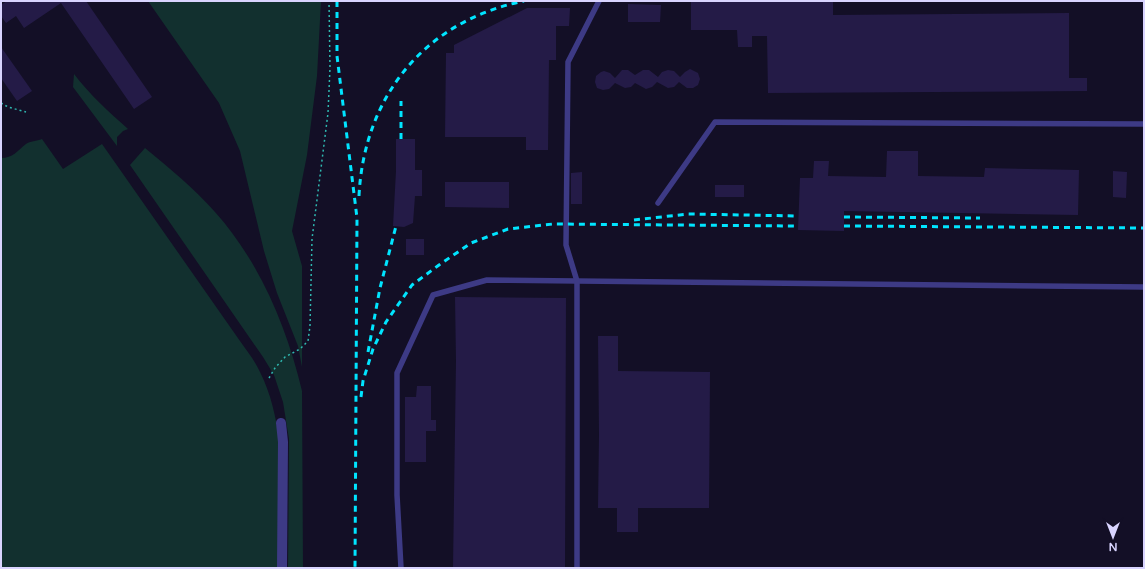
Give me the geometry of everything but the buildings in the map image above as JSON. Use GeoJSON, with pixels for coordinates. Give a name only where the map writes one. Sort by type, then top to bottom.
{"type":"FeatureCollection","features":[{"type":"Feature","properties":{"kind":"street"},"geometry":{"type":"LineString","coordinates":[[281,422],[283,442],[282,568]]}},
{"type":"Feature","properties":{"kind":"lane"},"geometry":{"type":"LineString","coordinates":[[577,568],[576,281],[566,245],[568,62],[599,1]]}},
{"type":"Feature","properties":{"kind":"lane"},"geometry":{"type":"LineString","coordinates":[[658,203],[715,122],[1144,124]]}},
{"type":"Feature","properties":{"kind":"lane"},"geometry":{"type":"LineString","coordinates":[[401,568],[397,495],[397,373],[433,295],[487,280],[1144,287]]}},
{"type":"Feature","properties":{"kind":"path"},"geometry":{"type":"LineString","coordinates":[[269,378],[274,368],[285,357],[300,349],[308,341],[310,326],[312,239],[328,113],[330,68],[329,1]]}},
{"type":"Feature","properties":{"kind":"path"},"geometry":{"type":"LineString","coordinates":[[1,103],[8,107],[26,112]]}},
{"type":"Feature","properties":{"kind":"green space"},"geometry":{"type":"Polygon","coordinates":[[[148,1],[321,1],[317,76],[307,155],[292,231],[302,266],[302,367],[298,346],[277,293],[264,251],[240,151],[219,103],[148,1]]]}},
{"type":"Feature","properties":{"kind":"green space"},"geometry":{"type":"Polygon","coordinates":[[[74,74],[93,96],[128,129],[123,131],[117,137],[117,146],[73,87],[74,74]]]}},
{"type":"Feature","properties":{"kind":"green space"},"geometry":{"type":"Polygon","coordinates":[[[42,139],[63,169],[102,144],[258,368],[264,380],[275,414],[279,440],[278,568],[1,568],[1,158],[9,157],[28,143],[42,139]]]}},
{"type":"Feature","properties":{"kind":"green space"},"geometry":{"type":"Polygon","coordinates":[[[145,148],[199,195],[231,231],[258,273],[279,319],[296,367],[302,391],[303,568],[288,568],[289,439],[283,402],[274,375],[130,165],[145,148]]]}},
{"type":"Feature","properties":{"kind":"railway"},"geometry":{"type":"LineString","coordinates":[[337,1],[337,56],[357,218],[355,568]]}},
{"type":"Feature","properties":{"kind":"railway"},"geometry":{"type":"LineString","coordinates":[[359,196],[363,160],[373,126],[387,96],[406,68],[430,45],[457,26],[489,11],[524,1]]}},
{"type":"Feature","properties":{"kind":"railway"},"geometry":{"type":"LineString","coordinates":[[401,101],[401,139]]}},
{"type":"Feature","properties":{"kind":"railway"},"geometry":{"type":"LineString","coordinates":[[634,220],[688,214],[798,216]]}},
{"type":"Feature","properties":{"kind":"railway"},"geometry":{"type":"LineString","coordinates":[[844,217],[980,218]]}},
{"type":"Feature","properties":{"kind":"railway"},"geometry":{"type":"LineString","coordinates":[[361,397],[363,381],[373,349],[386,322],[412,285],[471,243],[508,229],[553,224],[798,226]]}},
{"type":"Feature","properties":{"kind":"railway"},"geometry":{"type":"LineString","coordinates":[[368,352],[380,288],[396,226]]}},
{"type":"Feature","properties":{"kind":"railway"},"geometry":{"type":"LineString","coordinates":[[844,226],[1144,228]]}}]}
